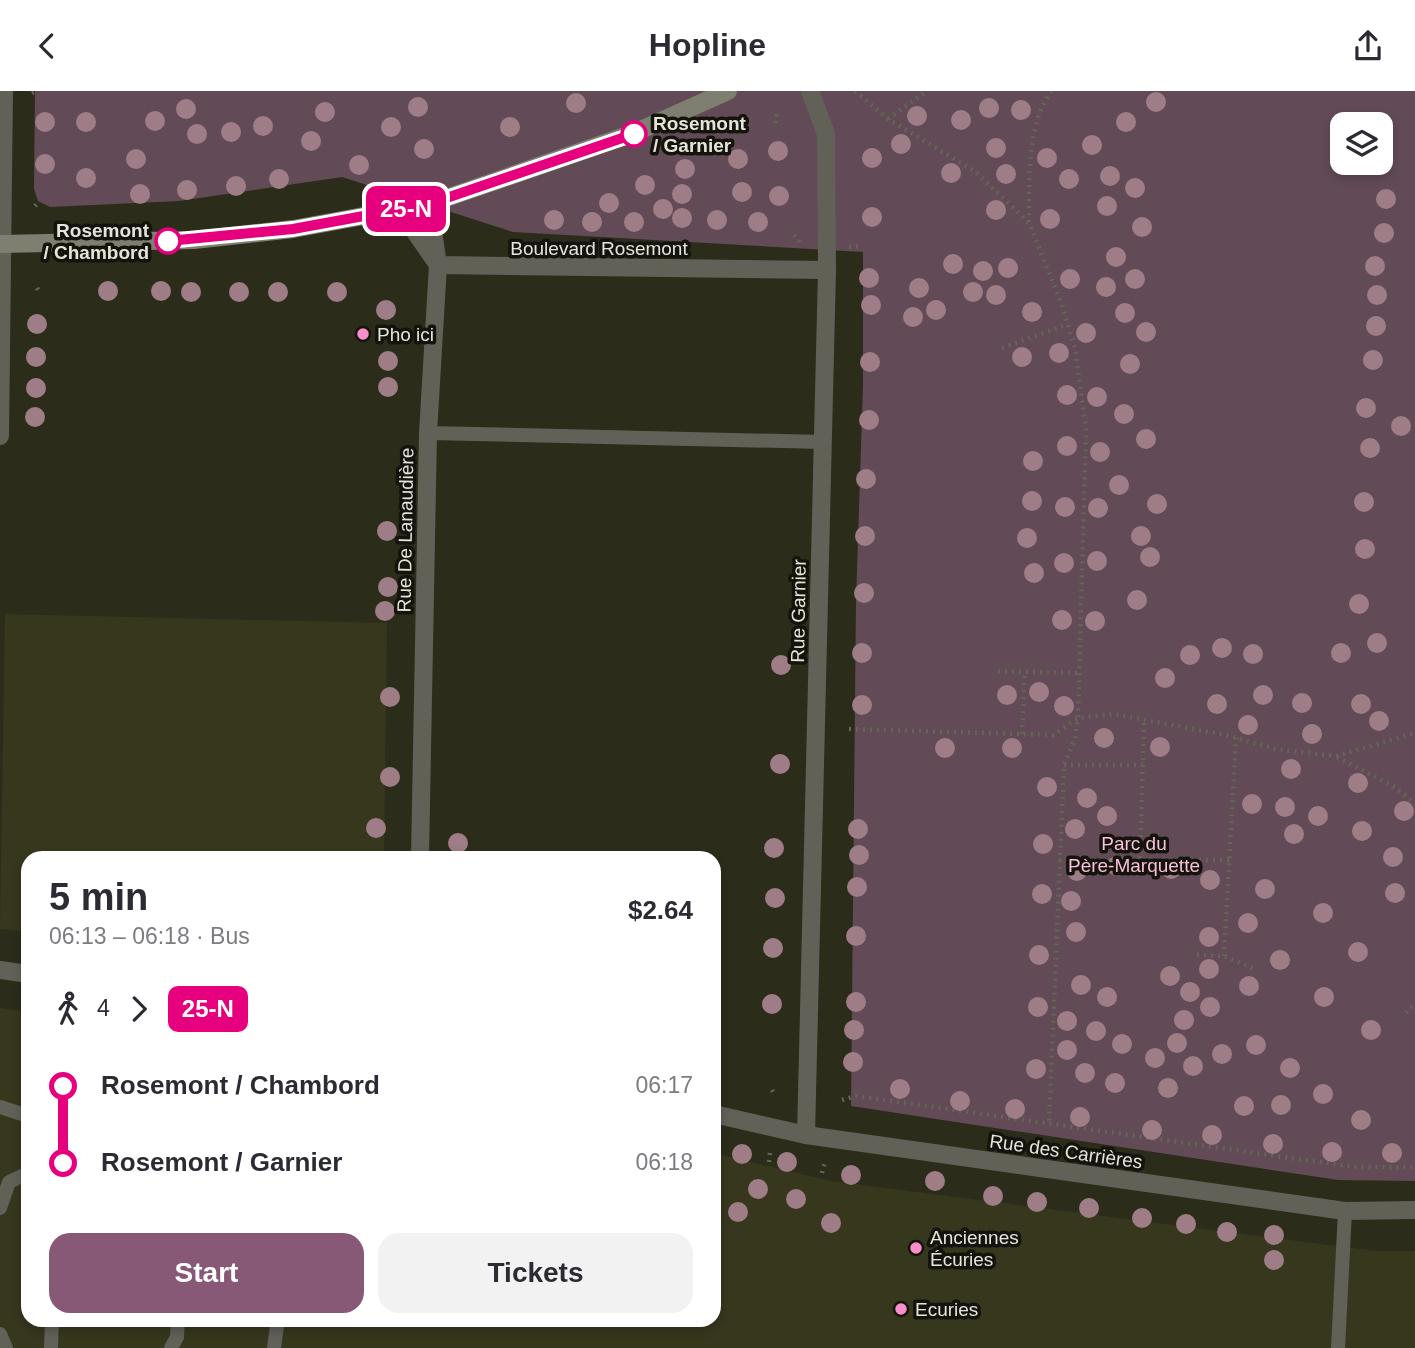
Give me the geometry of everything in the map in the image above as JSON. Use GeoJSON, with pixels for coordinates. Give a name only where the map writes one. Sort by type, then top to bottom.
{"type":"FeatureCollection","features":[{"type":"Feature","properties":{"kind":"main road"},"geometry":{"type":"LineString","coordinates":[[1,243],[194,240],[293,229],[429,204],[634,134],[728,91]]}},
{"type":"Feature","properties":{"kind":"street"},"geometry":{"type":"LineString","coordinates":[[0,436],[4,91]]}},
{"type":"Feature","properties":{"kind":"street","name":"Rue Garnier"},"geometry":{"type":"LineString","coordinates":[[806,1135],[827,270],[826,134],[810,91]]}},
{"type":"Feature","properties":{"kind":"street","name":"Rue De Lanaudière"},"geometry":{"type":"LineString","coordinates":[[420,851],[428,433],[438,265],[429,204]]}},
{"type":"Feature","properties":{"kind":"street"},"geometry":{"type":"LineString","coordinates":[[400,210],[438,265]]}},
{"type":"Feature","properties":{"kind":"street","name":"Boulevard Rosemont"},"geometry":{"type":"LineString","coordinates":[[438,265],[827,270]]}},
{"type":"Feature","properties":{"kind":"street"},"geometry":{"type":"LineString","coordinates":[[0,970],[21,973]]}},
{"type":"Feature","properties":{"kind":"street","name":"Rue des Carrières"},"geometry":{"type":"LineString","coordinates":[[721,1116],[806,1135],[1345,1211],[1415,1210]]}},
{"type":"Feature","properties":{"kind":"lane"},"geometry":{"type":"LineString","coordinates":[[428,433],[823,442]]}},
{"type":"Feature","properties":{"kind":"lane"},"geometry":{"type":"LineString","coordinates":[[0,1107],[21,1114]]}},
{"type":"Feature","properties":{"kind":"lane"},"geometry":{"type":"LineString","coordinates":[[0,1207],[9,1182],[21,1176]]}},
{"type":"Feature","properties":{"kind":"lane"},"geometry":{"type":"LineString","coordinates":[[1338,1348],[1345,1211]]}},
{"type":"Feature","properties":{"kind":"lane"},"geometry":{"type":"LineString","coordinates":[[51,1348],[52,1327]]}},
{"type":"Feature","properties":{"kind":"lane"},"geometry":{"type":"LineString","coordinates":[[171,1348],[177,1337],[178,1327]]}},
{"type":"Feature","properties":{"kind":"lane"},"geometry":{"type":"LineString","coordinates":[[274,1348],[277,1327]]}},
{"type":"Feature","properties":{"kind":"lane"},"geometry":{"type":"LineString","coordinates":[[0,1334],[6,1348]]}},
{"type":"Feature","properties":{"kind":"path"},"geometry":{"type":"LineString","coordinates":[[855,91],[888,119],[976,171],[1029,223]]}},
{"type":"Feature","properties":{"kind":"path"},"geometry":{"type":"LineString","coordinates":[[888,119],[927,91]]}},
{"type":"Feature","properties":{"kind":"path"},"geometry":{"type":"LineString","coordinates":[[1049,1124],[1064,765],[1076,739],[1078,718],[1086,429],[1075,348],[1029,223],[1029,166],[1043,102],[1052,91]]}},
{"type":"Feature","properties":{"kind":"path"},"geometry":{"type":"LineString","coordinates":[[775,123],[778,111]]}},
{"type":"Feature","properties":{"kind":"path"},"geometry":{"type":"LineString","coordinates":[[794,235],[802,246]]}},
{"type":"Feature","properties":{"kind":"path"},"geometry":{"type":"LineString","coordinates":[[848,247],[860,246]]}},
{"type":"Feature","properties":{"kind":"path"},"geometry":{"type":"LineString","coordinates":[[1002,348],[1068,324]]}},
{"type":"Feature","properties":{"kind":"path"},"geometry":{"type":"LineString","coordinates":[[998,671],[1079,673]]}},
{"type":"Feature","properties":{"kind":"path"},"geometry":{"type":"LineString","coordinates":[[1022,734],[1026,672]]}},
{"type":"Feature","properties":{"kind":"path"},"geometry":{"type":"LineString","coordinates":[[849,729],[1053,735],[1078,718],[1113,714],[1236,738],[1275,749],[1336,756],[1393,786],[1415,803]]}},
{"type":"Feature","properties":{"kind":"path"},"geometry":{"type":"LineString","coordinates":[[1140,862],[1144,720]]}},
{"type":"Feature","properties":{"kind":"path"},"geometry":{"type":"LineString","coordinates":[[1336,756],[1415,733]]}},
{"type":"Feature","properties":{"kind":"path"},"geometry":{"type":"LineString","coordinates":[[1224,956],[1236,738]]}},
{"type":"Feature","properties":{"kind":"path"},"geometry":{"type":"LineString","coordinates":[[1064,765],[1143,765]]}},
{"type":"Feature","properties":{"kind":"path"},"geometry":{"type":"LineString","coordinates":[[1059,860],[1229,860]]}},
{"type":"Feature","properties":{"kind":"path"},"geometry":{"type":"LineString","coordinates":[[1197,955],[1224,956],[1257,969]]}},
{"type":"Feature","properties":{"kind":"path"},"geometry":{"type":"LineString","coordinates":[[1406,1013],[1415,1003]]}},
{"type":"Feature","properties":{"kind":"path"},"geometry":{"type":"LineString","coordinates":[[842,1100],[856,1096],[1354,1167],[1415,1167]]}},
{"type":"Feature","properties":{"kind":"path"},"geometry":{"type":"LineString","coordinates":[[769,1162],[770,1152]]}},
{"type":"Feature","properties":{"kind":"path"},"geometry":{"type":"LineString","coordinates":[[822,1173],[825,1162]]}},
{"type":"Feature","properties":{"kind":"shaded area"},"geometry":{"type":"Polygon","coordinates":[[[5,614],[387,623],[384,851],[21,851],[21,931],[0,929],[5,614]]]}},
{"type":"Feature","properties":{"kind":"shaded area"},"geometry":{"type":"Polygon","coordinates":[[[0,1008],[21,1011],[21,1327],[721,1327],[721,1155],[831,1181],[1376,1251],[1415,1251],[1415,1348],[0,1348],[0,1008]]]}},
{"type":"Feature","properties":{"kind":"green space","name":"Parc du Père-Marquette"},"geometry":{"type":"Polygon","coordinates":[[[35,91],[1415,91],[1415,1181],[1338,1180],[851,1106],[863,252],[513,232],[342,177],[179,201],[50,207],[38,201],[34,189],[35,91]]]}},
{"type":"Feature","properties":{"kind":"bus line","name":"25-N"},"geometry":{"type":"LineString","coordinates":[[168,241],[293,229],[429,204],[634,134]]}},
{"type":"Feature","properties":{"kind":"place","name":"Rosemont / Garnier"},"geometry":{"type":"Point","coordinates":[634,134]}},
{"type":"Feature","properties":{"kind":"place","name":"Rosemont / Chambord"},"geometry":{"type":"Point","coordinates":[168,241]}},
{"type":"Feature","properties":{"kind":"place","name":"Pho ici"},"geometry":{"type":"Point","coordinates":[363,334]}},
{"type":"Feature","properties":{"kind":"place","name":"Anciennes Écuries"},"geometry":{"type":"Point","coordinates":[916,1248]}},
{"type":"Feature","properties":{"kind":"place","name":"Ecuries"},"geometry":{"type":"Point","coordinates":[901,1309]}}]}
